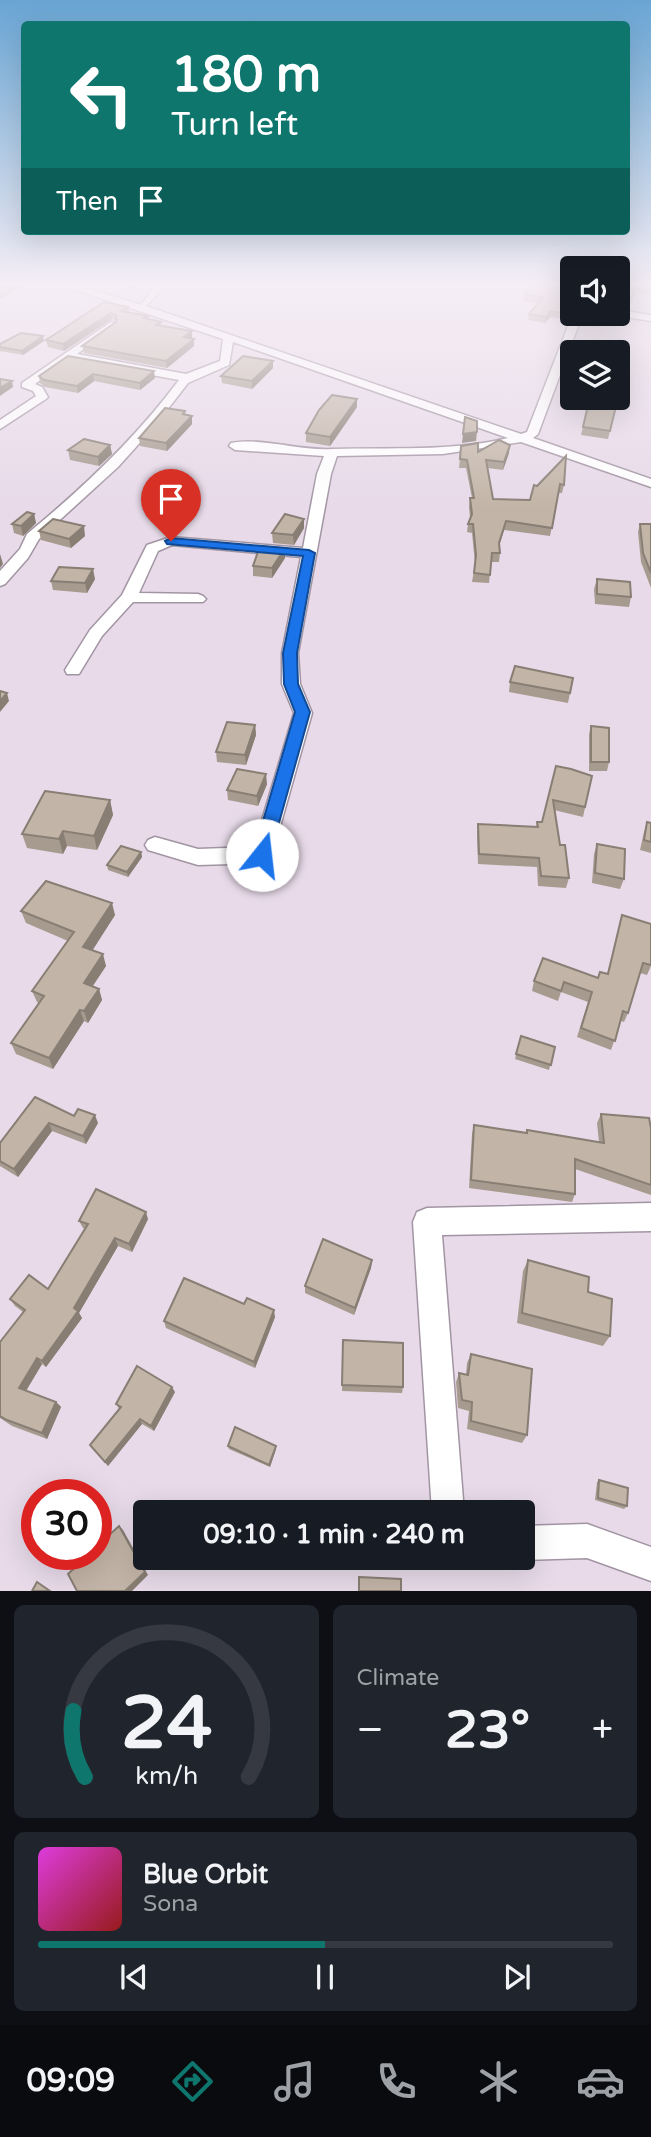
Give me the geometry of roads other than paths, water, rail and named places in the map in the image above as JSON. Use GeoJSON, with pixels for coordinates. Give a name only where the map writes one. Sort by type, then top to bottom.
{"type":"FeatureCollection","features":[{"type":"Feature","properties":{"kind":"street"},"geometry":{"type":"LineString","coordinates":[[0,425],[42,397],[38,389],[26,385],[61,360]]}},
{"type":"Feature","properties":{"kind":"street"},"geometry":{"type":"LineString","coordinates":[[96,360],[122,364],[145,373],[187,378]]}},
{"type":"Feature","properties":{"kind":"street"},"geometry":{"type":"LineString","coordinates":[[0,581],[10,567],[29,550],[32,537],[128,453],[187,378],[193,373],[214,369],[225,360]]}},
{"type":"Feature","properties":{"kind":"street"},"geometry":{"type":"LineString","coordinates":[[295,360],[528,437],[651,474]]}},
{"type":"Feature","properties":{"kind":"street"},"geometry":{"type":"LineString","coordinates":[[306,360],[528,437],[651,483]]}},
{"type":"Feature","properties":{"kind":"street"},"geometry":{"type":"LineString","coordinates":[[528,437],[559,360]]}},
{"type":"Feature","properties":{"kind":"street"},"geometry":{"type":"LineString","coordinates":[[235,446],[332,453],[351,449],[393,452],[483,447],[528,437]]}},
{"type":"Feature","properties":{"kind":"street"},"geometry":{"type":"LineString","coordinates":[[155,845],[198,858],[262,855],[303,712],[291,684],[290,653],[324,474],[332,453]]}},
{"type":"Feature","properties":{"kind":"street"},"geometry":{"type":"LineString","coordinates":[[73,670],[96,633],[130,597],[152,548],[161,543],[194,542],[309,553]]}},
{"type":"Feature","properties":{"kind":"street"},"geometry":{"type":"LineString","coordinates":[[130,597],[198,599]]}},
{"type":"Feature","properties":{"kind":"street"},"geometry":{"type":"LineString","coordinates":[[447,1500],[427,1222],[651,1217]]}},
{"type":"Feature","properties":{"kind":"street"},"geometry":{"type":"LineString","coordinates":[[535,1543],[587,1541],[651,1564]]}}]}
